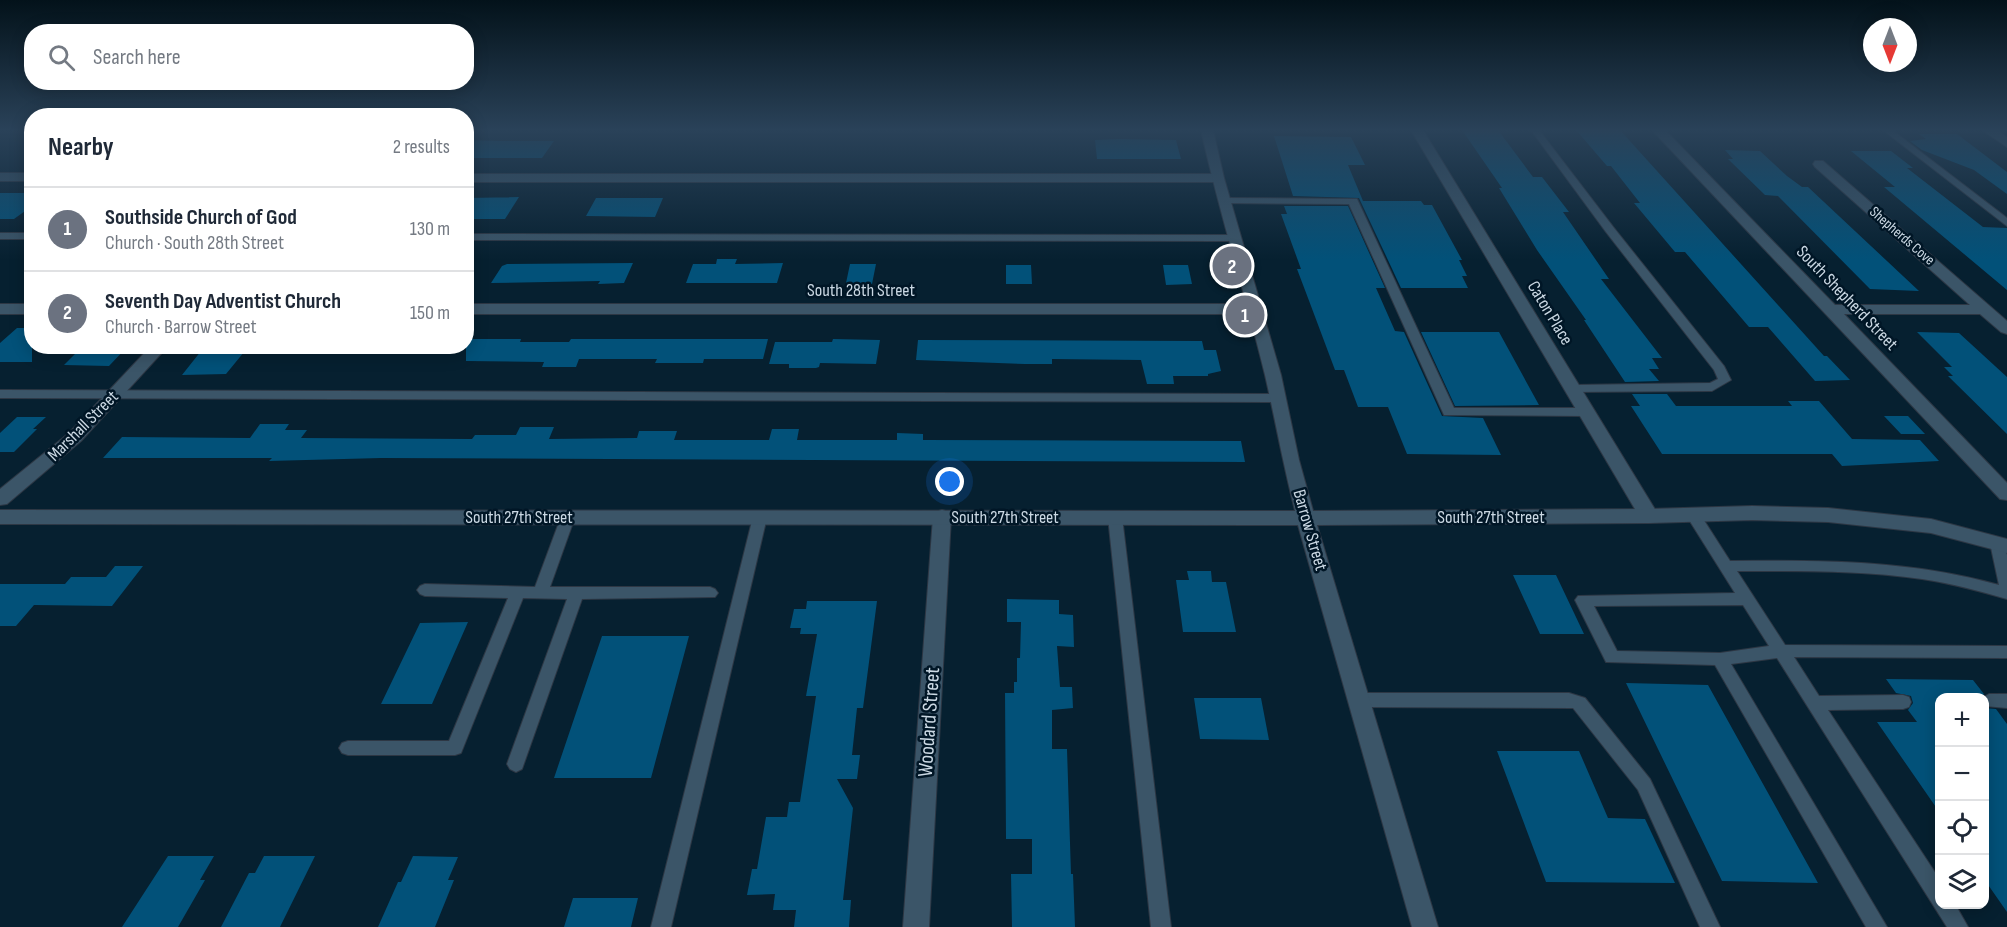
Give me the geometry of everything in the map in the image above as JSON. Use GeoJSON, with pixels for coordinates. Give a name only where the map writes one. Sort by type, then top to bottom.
{"type":"FeatureCollection","features":[{"type":"Feature","properties":{"kind":"street","name":"Barrow Street"},"geometry":{"type":"LineString","coordinates":[[1217,173],[1256,309],[1278,398],[1290,460],[1306,518],[1425,927]]}},
{"type":"Feature","properties":{"kind":"street","name":"Caton Place"},"geometry":{"type":"LineString","coordinates":[[1443,173],[1649,516]]}},
{"type":"Feature","properties":{"kind":"street","name":"South Shepherd Street"},"geometry":{"type":"LineString","coordinates":[[1700,173],[2007,494]]}},
{"type":"Feature","properties":{"kind":"street","name":"Shepherds Cove"},"geometry":{"type":"LineString","coordinates":[[1830,173],[2007,329]]}},
{"type":"Feature","properties":{"kind":"street"},"geometry":{"type":"LineString","coordinates":[[0,177],[24,177]]}},
{"type":"Feature","properties":{"kind":"street"},"geometry":{"type":"LineString","coordinates":[[474,178],[1218,178]]}},
{"type":"Feature","properties":{"kind":"street"},"geometry":{"type":"LineString","coordinates":[[0,309],[24,309]]}},
{"type":"Feature","properties":{"kind":"street","name":"South 28th Street"},"geometry":{"type":"LineString","coordinates":[[474,309],[1256,309]]}},
{"type":"Feature","properties":{"kind":"street"},"geometry":{"type":"LineString","coordinates":[[1831,310],[1984,309]]}},
{"type":"Feature","properties":{"kind":"street","name":"Marshall Street"},"geometry":{"type":"LineString","coordinates":[[0,499],[51,459],[153,354]]}},
{"type":"Feature","properties":{"kind":"street","name":"South 27th Street"},"geometry":{"type":"LineString","coordinates":[[0,517],[1306,518],[1649,516],[1752,513],[1828,515],[1931,526],[2002,544]]}},
{"type":"Feature","properties":{"kind":"street","name":"Woodard Street"},"geometry":{"type":"LineString","coordinates":[[916,927],[942,517]]}},
{"type":"Feature","properties":{"kind":"lane"},"geometry":{"type":"LineString","coordinates":[[1567,173],[1720,369],[1725,380],[1712,387],[1573,389]]}},
{"type":"Feature","properties":{"kind":"lane"},"geometry":{"type":"LineString","coordinates":[[1943,173],[2007,223]]}},
{"type":"Feature","properties":{"kind":"lane"},"geometry":{"type":"LineString","coordinates":[[1225,201],[1353,201],[1449,412],[1587,412]]}},
{"type":"Feature","properties":{"kind":"lane"},"geometry":{"type":"LineString","coordinates":[[0,236],[24,236]]}},
{"type":"Feature","properties":{"kind":"lane"},"geometry":{"type":"LineString","coordinates":[[474,237],[1235,238]]}},
{"type":"Feature","properties":{"kind":"lane"},"geometry":{"type":"LineString","coordinates":[[0,394],[1278,398]]}},
{"type":"Feature","properties":{"kind":"lane"},"geometry":{"type":"LineString","coordinates":[[1693,514],[1935,890]]}},
{"type":"Feature","properties":{"kind":"lane"},"geometry":{"type":"LineString","coordinates":[[540,594],[568,517]]}},
{"type":"Feature","properties":{"kind":"lane"},"geometry":{"type":"LineString","coordinates":[[661,927],[760,517]]}},
{"type":"Feature","properties":{"kind":"lane"},"geometry":{"type":"LineString","coordinates":[[1116,517],[1161,927]]}},
{"type":"Feature","properties":{"kind":"lane"},"geometry":{"type":"LineString","coordinates":[[2002,544],[2007,587]]}},
{"type":"Feature","properties":{"kind":"lane"},"geometry":{"type":"LineString","coordinates":[[1726,566],[1817,566],[1921,573],[1964,581],[2007,593]]}},
{"type":"Feature","properties":{"kind":"lane"},"geometry":{"type":"LineString","coordinates":[[425,590],[518,591],[576,595],[710,593]]}},
{"type":"Feature","properties":{"kind":"lane"},"geometry":{"type":"LineString","coordinates":[[348,748],[455,748],[518,591]]}},
{"type":"Feature","properties":{"kind":"lane"},"geometry":{"type":"LineString","coordinates":[[516,764],[576,595]]}},
{"type":"Feature","properties":{"kind":"lane"},"geometry":{"type":"LineString","coordinates":[[1748,599],[1583,600],[1612,657],[1720,659],[1781,651],[2007,652]]}},
{"type":"Feature","properties":{"kind":"lane"},"geometry":{"type":"LineString","coordinates":[[1720,659],[1877,927]]}},
{"type":"Feature","properties":{"kind":"lane"},"geometry":{"type":"LineString","coordinates":[[1359,700],[1569,700],[1579,703],[1644,785],[1710,927]]}},
{"type":"Feature","properties":{"kind":"lane"},"geometry":{"type":"LineString","coordinates":[[1989,701],[2007,701]]}},
{"type":"Feature","properties":{"kind":"lane"},"geometry":{"type":"LineString","coordinates":[[1815,703],[1903,702]]}},
{"type":"Feature","properties":{"kind":"lane"},"geometry":{"type":"LineString","coordinates":[[1946,909],[1958,927]]}},
{"type":"Feature","properties":{"kind":"building"},"geometry":{"type":"Polygon","coordinates":[[[1286,173],[1351,173],[1363,201],[1421,201],[1424,205],[1432,205],[1462,260],[1459,260],[1467,276],[1462,276],[1468,288],[1401,288],[1359,198],[1293,196],[1286,173]]]}},
{"type":"Feature","properties":{"kind":"building"},"geometry":{"type":"Polygon","coordinates":[[[1492,173],[1530,173],[1533,177],[1542,177],[1569,212],[1563,212],[1609,279],[1601,279],[1662,358],[1652,358],[1659,369],[1649,369],[1659,381],[1625,382],[1584,320],[1586,320],[1537,250],[1499,188],[1502,188],[1492,173]]]}},
{"type":"Feature","properties":{"kind":"building"},"geometry":{"type":"Polygon","coordinates":[[[1617,173],[1659,173],[1824,356],[1827,356],[1850,380],[1815,381],[1768,327],[1749,327],[1685,252],[1675,252],[1634,203],[1640,203],[1617,173]]]}},
{"type":"Feature","properties":{"kind":"building"},"geometry":{"type":"Polygon","coordinates":[[[1743,173],[1784,173],[1802,187],[1808,187],[1919,291],[1870,289],[1778,196],[1765,195],[1743,173]]]}},
{"type":"Feature","properties":{"kind":"building"},"geometry":{"type":"Polygon","coordinates":[[[1878,173],[1914,173],[1983,227],[2007,228],[2007,290],[1884,187],[1895,187],[1878,173]]]}},
{"type":"Feature","properties":{"kind":"building"},"geometry":{"type":"Polygon","coordinates":[[[1978,173],[2007,173],[2007,194],[1978,173]]]}},
{"type":"Feature","properties":{"kind":"building"},"geometry":{"type":"Polygon","coordinates":[[[0,193],[24,193],[24,212],[14,219],[0,219],[0,193]]]}},
{"type":"Feature","properties":{"kind":"building"},"geometry":{"type":"Polygon","coordinates":[[[519,197],[505,219],[474,219],[474,198],[519,197]]]}},
{"type":"Feature","properties":{"kind":"building"},"geometry":{"type":"Polygon","coordinates":[[[596,198],[663,198],[655,217],[586,216],[596,198]]]}},
{"type":"Feature","properties":{"kind":"building"},"geometry":{"type":"Polygon","coordinates":[[[1284,206],[1348,206],[1385,288],[1376,288],[1395,331],[1404,332],[1442,416],[1483,418],[1501,455],[1407,454],[1388,407],[1358,407],[1344,370],[1335,370],[1297,269],[1301,269],[1281,214],[1287,214],[1284,206]]]}},
{"type":"Feature","properties":{"kind":"building"},"geometry":{"type":"Polygon","coordinates":[[[717,259],[737,259],[735,264],[783,263],[777,283],[686,283],[693,264],[716,264],[717,259]]]}},
{"type":"Feature","properties":{"kind":"building"},"geometry":{"type":"Polygon","coordinates":[[[633,263],[624,283],[598,284],[600,281],[491,283],[502,266],[507,264],[633,263]]]}},
{"type":"Feature","properties":{"kind":"building"},"geometry":{"type":"Polygon","coordinates":[[[850,264],[876,264],[872,284],[846,283],[850,264]]]}},
{"type":"Feature","properties":{"kind":"building"},"geometry":{"type":"Polygon","coordinates":[[[1006,265],[1031,265],[1032,284],[1006,284],[1006,265]]]}},
{"type":"Feature","properties":{"kind":"building"},"geometry":{"type":"Polygon","coordinates":[[[1163,265],[1188,265],[1192,284],[1166,285],[1163,265]]]}},
{"type":"Feature","properties":{"kind":"building"},"geometry":{"type":"Polygon","coordinates":[[[17,328],[24,328],[24,354],[32,354],[32,362],[0,362],[0,343],[17,328]]]}},
{"type":"Feature","properties":{"kind":"building"},"geometry":{"type":"Polygon","coordinates":[[[1421,332],[1499,332],[1539,405],[1455,406],[1421,332]]]}},
{"type":"Feature","properties":{"kind":"building"},"geometry":{"type":"Polygon","coordinates":[[[1917,332],[1959,333],[2007,377],[2007,434],[1948,376],[1953,376],[1944,367],[1952,367],[1917,332]]]}},
{"type":"Feature","properties":{"kind":"building"},"geometry":{"type":"Polygon","coordinates":[[[474,339],[569,342],[571,339],[768,339],[763,359],[704,359],[703,363],[655,363],[657,359],[579,359],[576,367],[542,367],[544,362],[466,361],[466,354],[474,354],[474,339]]]}},
{"type":"Feature","properties":{"kind":"building"},"geometry":{"type":"Polygon","coordinates":[[[833,339],[880,340],[876,364],[820,363],[816,368],[789,368],[789,364],[769,364],[775,342],[832,342],[833,339]]]}},
{"type":"Feature","properties":{"kind":"building"},"geometry":{"type":"Polygon","coordinates":[[[918,340],[1202,341],[1204,350],[1216,350],[1221,371],[1208,374],[1208,376],[1173,376],[1174,384],[1147,384],[1141,360],[1052,359],[1052,364],[1025,364],[916,360],[918,340]]]}},
{"type":"Feature","properties":{"kind":"building"},"geometry":{"type":"Polygon","coordinates":[[[75,354],[120,354],[109,366],[64,365],[75,354]]]}},
{"type":"Feature","properties":{"kind":"building"},"geometry":{"type":"Polygon","coordinates":[[[199,354],[242,354],[226,374],[182,375],[199,354]]]}},
{"type":"Feature","properties":{"kind":"building"},"geometry":{"type":"Polygon","coordinates":[[[1632,394],[1667,394],[1676,406],[1792,406],[1788,401],[1819,401],[1852,439],[1920,440],[1939,461],[1842,466],[1832,454],[1662,454],[1631,406],[1640,406],[1632,394]]]}},
{"type":"Feature","properties":{"kind":"building"},"geometry":{"type":"Polygon","coordinates":[[[1884,416],[1908,416],[1925,434],[1901,434],[1884,416]]]}},
{"type":"Feature","properties":{"kind":"building"},"geometry":{"type":"Polygon","coordinates":[[[17,417],[46,417],[14,452],[0,452],[0,433],[17,417]]]}},
{"type":"Feature","properties":{"kind":"building"},"geometry":{"type":"Polygon","coordinates":[[[260,424],[289,424],[285,430],[307,430],[301,438],[472,439],[475,435],[516,435],[520,427],[554,427],[549,439],[637,438],[639,431],[677,431],[674,440],[769,440],[772,429],[799,429],[797,440],[897,440],[897,433],[923,434],[923,440],[1241,441],[1245,462],[381,458],[269,461],[272,458],[103,458],[122,437],[250,438],[260,424]]]}},
{"type":"Feature","properties":{"kind":"building"},"geometry":{"type":"Polygon","coordinates":[[[115,566],[143,566],[112,606],[34,605],[16,626],[0,626],[0,584],[65,584],[71,577],[106,577],[115,566]]]}},
{"type":"Feature","properties":{"kind":"building"},"geometry":{"type":"Polygon","coordinates":[[[1187,571],[1211,571],[1212,582],[1226,582],[1236,632],[1183,632],[1176,580],[1189,580],[1187,571]]]}},
{"type":"Feature","properties":{"kind":"building"},"geometry":{"type":"Polygon","coordinates":[[[1513,575],[1556,575],[1584,634],[1540,634],[1513,575]]]}},
{"type":"Feature","properties":{"kind":"building"},"geometry":{"type":"Polygon","coordinates":[[[1007,599],[1059,600],[1059,614],[1073,615],[1074,647],[1057,646],[1060,687],[1072,687],[1073,708],[1052,710],[1052,749],[1067,749],[1075,927],[1012,927],[1011,874],[1032,874],[1032,839],[1006,839],[1005,693],[1014,693],[1014,682],[1017,682],[1021,622],[1007,622],[1007,599]]]}},
{"type":"Feature","properties":{"kind":"building"},"geometry":{"type":"Polygon","coordinates":[[[807,601],[877,601],[863,708],[857,708],[852,755],[860,755],[857,779],[837,779],[853,808],[843,900],[851,900],[849,927],[794,927],[796,910],[773,910],[775,894],[747,895],[752,869],[757,869],[766,817],[787,817],[789,802],[800,802],[816,696],[806,696],[817,634],[800,634],[801,628],[790,628],[794,609],[806,609],[807,601]]]}},
{"type":"Feature","properties":{"kind":"building"},"geometry":{"type":"Polygon","coordinates":[[[468,622],[432,704],[381,704],[420,623],[468,622]]]}},
{"type":"Feature","properties":{"kind":"building"},"geometry":{"type":"Polygon","coordinates":[[[602,636],[689,636],[651,778],[554,778],[602,636]]]}},
{"type":"Feature","properties":{"kind":"building"},"geometry":{"type":"Polygon","coordinates":[[[1886,679],[1973,680],[1983,693],[1935,693],[1935,806],[1877,722],[1917,722],[1908,710],[1913,703],[1911,696],[1896,693],[1886,679]]]}},
{"type":"Feature","properties":{"kind":"building"},"geometry":{"type":"Polygon","coordinates":[[[1626,683],[1708,685],[1818,883],[1722,881],[1626,683]]]}},
{"type":"Feature","properties":{"kind":"building"},"geometry":{"type":"Polygon","coordinates":[[[1194,698],[1261,698],[1269,740],[1200,739],[1194,698]]]}},
{"type":"Feature","properties":{"kind":"building"},"geometry":{"type":"Polygon","coordinates":[[[1989,708],[1996,709],[2007,724],[2007,912],[1989,886],[1989,708]]]}},
{"type":"Feature","properties":{"kind":"building"},"geometry":{"type":"Polygon","coordinates":[[[1497,751],[1579,751],[1608,818],[1645,819],[1675,883],[1546,882],[1497,751]]]}},
{"type":"Feature","properties":{"kind":"building"},"geometry":{"type":"Polygon","coordinates":[[[168,856],[214,856],[200,880],[205,880],[178,927],[122,927],[168,856]]]}},
{"type":"Feature","properties":{"kind":"building"},"geometry":{"type":"Polygon","coordinates":[[[264,856],[315,856],[280,927],[221,927],[249,873],[255,873],[264,856]]]}},
{"type":"Feature","properties":{"kind":"building"},"geometry":{"type":"Polygon","coordinates":[[[413,856],[458,857],[448,880],[454,880],[435,927],[378,927],[398,882],[401,882],[413,856]]]}},
{"type":"Feature","properties":{"kind":"building"},"geometry":{"type":"Polygon","coordinates":[[[573,898],[638,898],[631,927],[564,927],[573,898]]]}},
{"type":"Feature","properties":{"kind":"place","name":"Seventh Day Adventist Church"},"geometry":{"type":"Point","coordinates":[1232,266]}},
{"type":"Feature","properties":{"kind":"place","name":"Southside Church of God"},"geometry":{"type":"Point","coordinates":[1245,315]}}]}
